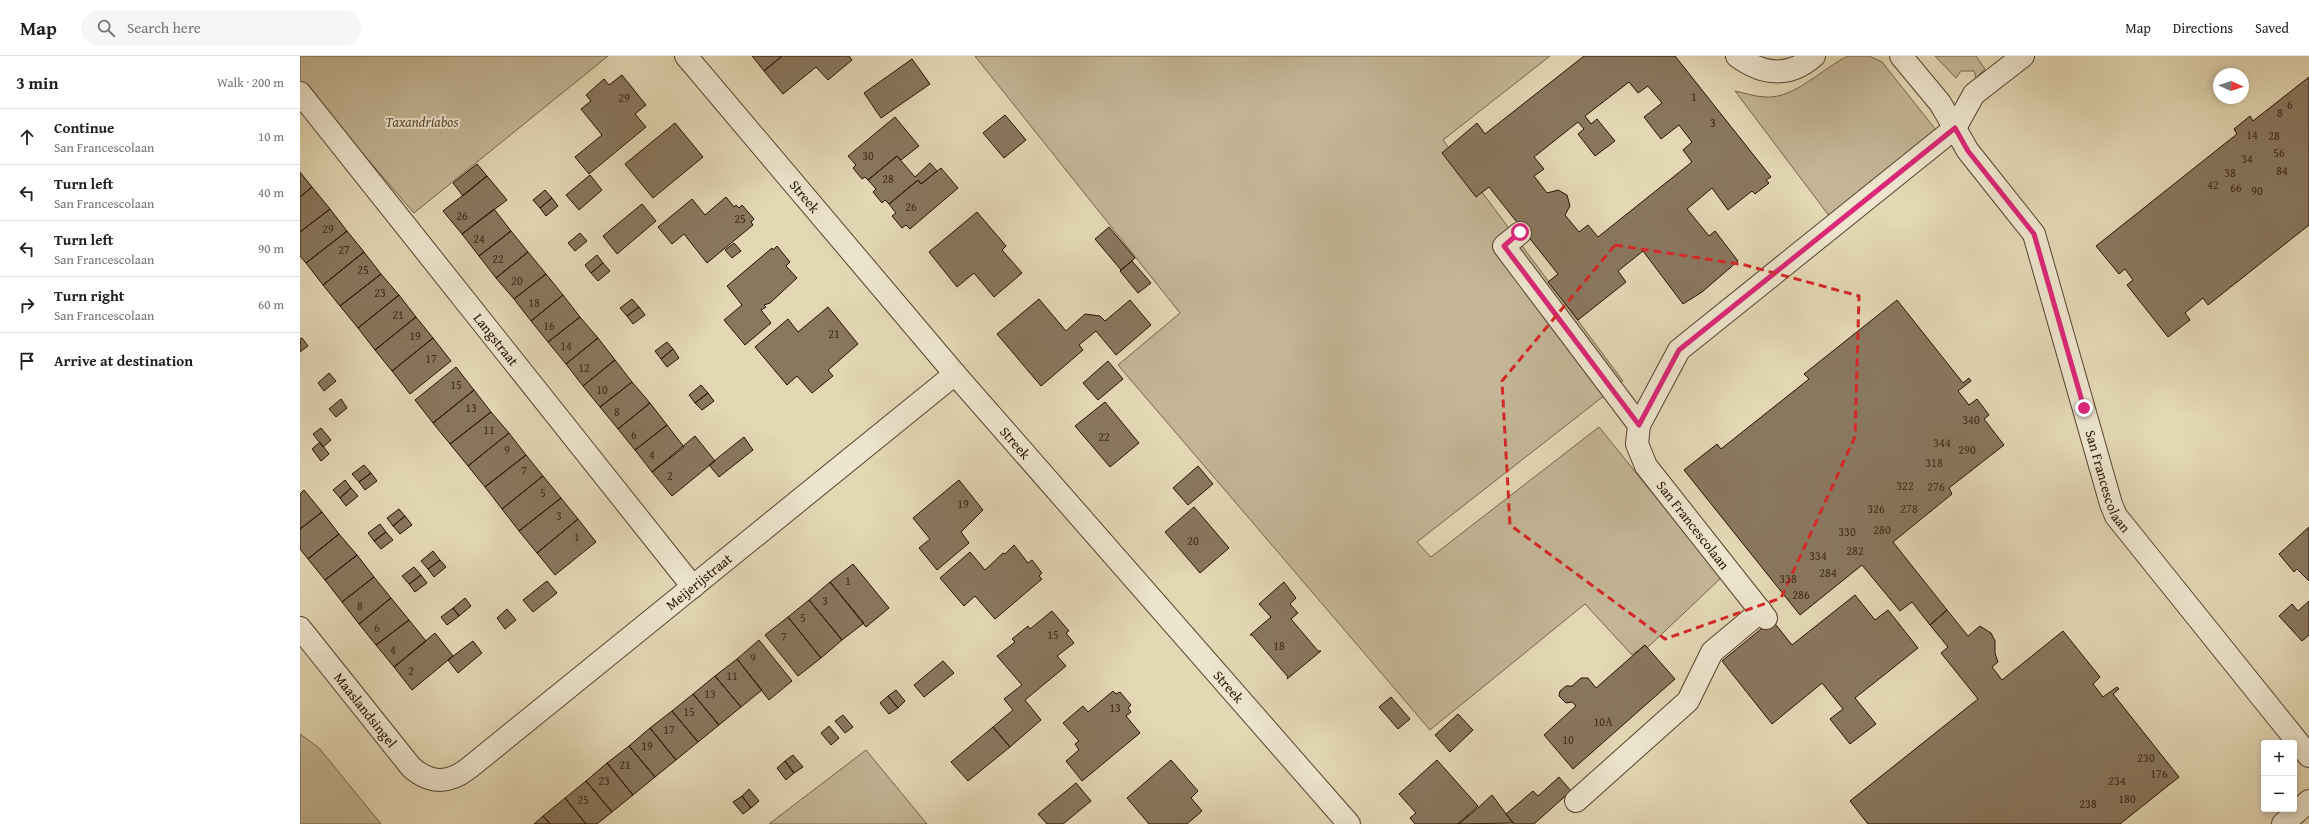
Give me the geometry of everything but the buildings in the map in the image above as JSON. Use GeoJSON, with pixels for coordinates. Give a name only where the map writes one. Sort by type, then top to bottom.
{"type":"FeatureCollection","features":[{"type":"Feature","properties":{"kind":"street","name":"Streek"},"geometry":{"type":"LineString","coordinates":[[686,56],[955,374],[1350,824]]}},
{"type":"Feature","properties":{"kind":"street"},"geometry":{"type":"LineString","coordinates":[[1737,56],[1750,66],[1768,71],[1786,71],[1804,64],[1814,56]]}},
{"type":"Feature","properties":{"kind":"street","name":"San Francescolaan"},"geometry":{"type":"LineString","coordinates":[[1901,56],[1940,103],[1968,151],[2034,234],[2111,504],[2116,516],[2309,756]]}},
{"type":"Feature","properties":{"kind":"street","name":"San Francescolaan"},"geometry":{"type":"LineString","coordinates":[[1576,801],[1688,701],[1712,652],[1764,615],[1646,466],[1636,444],[1639,425],[1679,350],[1955,128],[1974,94],[2024,56]]}},
{"type":"Feature","properties":{"kind":"street","name":"Langstraat"},"geometry":{"type":"LineString","coordinates":[[300,93],[693,587]]}},
{"type":"Feature","properties":{"kind":"street"},"geometry":{"type":"LineString","coordinates":[[1520,232],[1504,246],[1639,425]]}},
{"type":"Feature","properties":{"kind":"street","name":"Meijerijstraat"},"geometry":{"type":"LineString","coordinates":[[438,781],[463,773],[955,374]]}},
{"type":"Feature","properties":{"kind":"street","name":"Maaslandsingel"},"geometry":{"type":"LineString","coordinates":[[300,628],[410,767],[428,779],[438,781]]}},
{"type":"Feature","properties":{"kind":"street"},"geometry":{"type":"LineString","coordinates":[[2283,824],[2309,801]]}},
{"type":"Feature","properties":{"kind":"highlighted area"},"geometry":{"type":"Polygon","coordinates":[[[1615,245],[1745,265],[1859,296],[1855,437],[1781,598],[1665,639],[1510,525],[1502,381],[1615,245]]]}},
{"type":"Feature","properties":{"kind":"green space","name":"Taxandriabos"},"geometry":{"type":"Polygon","coordinates":[[[300,56],[608,56],[414,213],[300,81],[300,56]]]}},
{"type":"Feature","properties":{"kind":"green space"},"geometry":{"type":"Polygon","coordinates":[[[975,56],[1550,56],[1443,140],[1623,381],[1417,542],[1431,557],[1599,427],[1721,578],[1647,648],[1645,645],[1632,655],[1585,604],[1430,730],[1118,365],[1180,313],[975,56]]]}},
{"type":"Feature","properties":{"kind":"green space"},"geometry":{"type":"Polygon","coordinates":[[[1848,56],[1869,56],[1882,62],[1936,130],[1830,217],[1735,91],[1754,96],[1766,97],[1787,93],[1808,82],[1838,61],[1848,56]]]}},
{"type":"Feature","properties":{"kind":"green space"},"geometry":{"type":"Polygon","coordinates":[[[1935,56],[1976,56],[1985,69],[1976,78],[1974,71],[1961,71],[1956,78],[1935,56]]]}},
{"type":"Feature","properties":{"kind":"green space"},"geometry":{"type":"Polygon","coordinates":[[[300,734],[319,748],[381,824],[300,824],[300,734]]]}},
{"type":"Feature","properties":{"kind":"green space"},"geometry":{"type":"Polygon","coordinates":[[[866,750],[927,824],[769,824],[866,750]]]}},
{"type":"Feature","properties":{"kind":"route"},"geometry":{"type":"LineString","coordinates":[[1520,232],[1504,246],[1639,425],[1679,350],[1955,128],[1968,151],[2034,234],[2084,408]]}}]}
